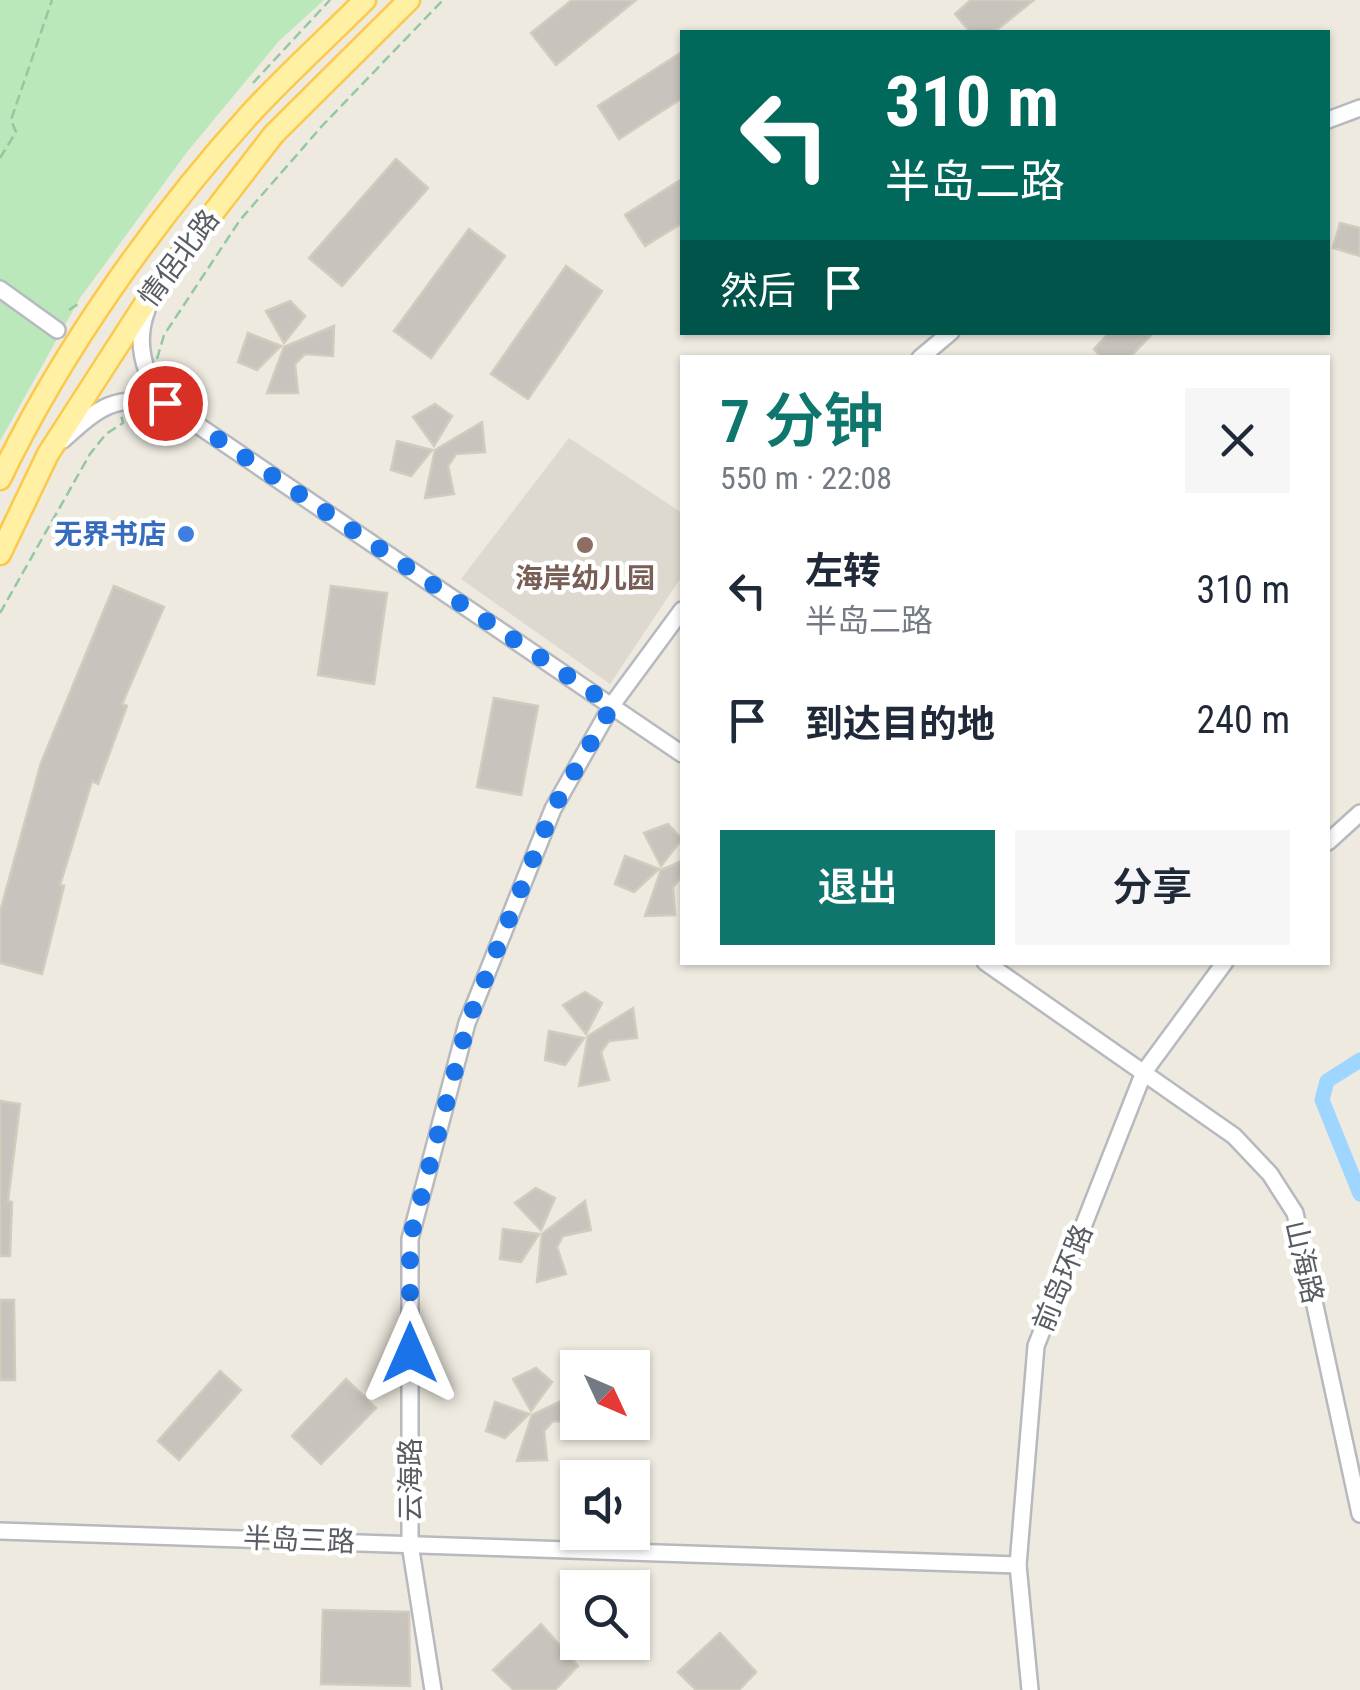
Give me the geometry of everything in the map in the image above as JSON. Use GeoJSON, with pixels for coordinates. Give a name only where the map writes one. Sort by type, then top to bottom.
{"type":"FeatureCollection","features":[{"type":"Feature","properties":{"kind":"main road","name":"情侶北路"},"geometry":{"type":"LineString","coordinates":[[0,479],[75,348],[161,224],[252,112],[365,0]]}},
{"type":"Feature","properties":{"kind":"main road","name":"情侶北路"},"geometry":{"type":"LineString","coordinates":[[0,554],[48,454],[155,288],[274,134],[409,0]]}},
{"type":"Feature","properties":{"kind":"street"},"geometry":{"type":"LineString","coordinates":[[1330,119],[1360,108]]}},
{"type":"Feature","properties":{"kind":"street"},"geometry":{"type":"LineString","coordinates":[[155,288],[140,340],[151,385],[165,403],[680,753]]}},
{"type":"Feature","properties":{"kind":"street"},"geometry":{"type":"LineString","coordinates":[[0,289],[57,330]]}},
{"type":"Feature","properties":{"kind":"street"},"geometry":{"type":"LineString","coordinates":[[924,355],[947,335]]}},
{"type":"Feature","properties":{"kind":"street"},"geometry":{"type":"LineString","coordinates":[[48,454],[85,420],[118,400],[136,398],[165,403]]}},
{"type":"Feature","properties":{"kind":"street","name":"云海路"},"geometry":{"type":"LineString","coordinates":[[433,1690],[410,1544],[410,1239],[468,1022],[553,809],[612,706],[680,613]]}},
{"type":"Feature","properties":{"kind":"street"},"geometry":{"type":"LineString","coordinates":[[1330,840],[1360,814]]}},
{"type":"Feature","properties":{"kind":"street","name":"山海路"},"geometry":{"type":"LineString","coordinates":[[988,965],[1234,1136],[1270,1174],[1295,1213],[1360,1514]]}},
{"type":"Feature","properties":{"kind":"street","name":"前岛环路"},"geometry":{"type":"LineString","coordinates":[[1030,1690],[1018,1565],[1036,1346],[1144,1072],[1224,965]]}},
{"type":"Feature","properties":{"kind":"street","name":"半岛三路"},"geometry":{"type":"LineString","coordinates":[[0,1531],[1018,1565]]}},
{"type":"Feature","properties":{"kind":"path"},"geometry":{"type":"LineString","coordinates":[[0,158],[16,132],[11,120],[52,0]]}},
{"type":"Feature","properties":{"kind":"path"},"geometry":{"type":"LineString","coordinates":[[144,363],[160,358],[164,335],[240,220],[322,126],[442,0]]}},
{"type":"Feature","properties":{"kind":"path"},"geometry":{"type":"LineString","coordinates":[[0,613],[90,454],[106,434],[123,423],[118,400]]}},
{"type":"Feature","properties":{"kind":"shaded area","name":"海岸幼儿园"},"geometry":{"type":"Polygon","coordinates":[[[569,438],[680,512],[680,579],[610,684],[461,579],[569,438]]]}},
{"type":"Feature","properties":{"kind":"green space"},"geometry":{"type":"Polygon","coordinates":[[[0,0],[324,0],[279,41],[187,152],[80,298],[0,441],[0,0]]]}},
{"type":"Feature","properties":{"kind":"building"},"geometry":{"type":"Polygon","coordinates":[[[572,0],[636,0],[556,65],[531,33],[572,0]]]}},
{"type":"Feature","properties":{"kind":"building"},"geometry":{"type":"Polygon","coordinates":[[[971,0],[1034,0],[996,30],[968,30],[955,14],[971,0]]]}},
{"type":"Feature","properties":{"kind":"building"},"geometry":{"type":"Polygon","coordinates":[[[680,53],[680,99],[619,139],[598,106],[680,53]]]}},
{"type":"Feature","properties":{"kind":"building"},"geometry":{"type":"Polygon","coordinates":[[[396,159],[428,188],[342,286],[309,258],[396,159]]]}},
{"type":"Feature","properties":{"kind":"building"},"geometry":{"type":"Polygon","coordinates":[[[680,180],[680,224],[645,246],[625,215],[680,180]]]}},
{"type":"Feature","properties":{"kind":"building"},"geometry":{"type":"Polygon","coordinates":[[[1340,223],[1360,228],[1360,256],[1333,248],[1340,223]]]}},
{"type":"Feature","properties":{"kind":"building"},"geometry":{"type":"Polygon","coordinates":[[[469,229],[505,256],[431,358],[394,331],[469,229]]]}},
{"type":"Feature","properties":{"kind":"building"},"geometry":{"type":"Polygon","coordinates":[[[566,266],[602,291],[528,399],[491,374],[566,266]]]}},
{"type":"Feature","properties":{"kind":"building"},"geometry":{"type":"Polygon","coordinates":[[[290,301],[305,316],[284,343],[266,311],[290,301]]]}},
{"type":"Feature","properties":{"kind":"building"},"geometry":{"type":"Polygon","coordinates":[[[334,326],[333,356],[305,354],[295,364],[298,393],[267,393],[284,347],[334,326]]]}},
{"type":"Feature","properties":{"kind":"building"},"geometry":{"type":"Polygon","coordinates":[[[248,333],[281,346],[257,370],[238,362],[248,333]]]}},
{"type":"Feature","properties":{"kind":"building"},"geometry":{"type":"Polygon","coordinates":[[[1107,335],[1151,335],[1132,355],[1099,355],[1094,349],[1107,335]]]}},
{"type":"Feature","properties":{"kind":"building"},"geometry":{"type":"Polygon","coordinates":[[[435,404],[452,416],[434,446],[413,417],[435,404]]]}},
{"type":"Feature","properties":{"kind":"building"},"geometry":{"type":"Polygon","coordinates":[[[482,422],[485,452],[456,454],[448,466],[454,494],[425,498],[435,450],[482,422]]]}},
{"type":"Feature","properties":{"kind":"building"},"geometry":{"type":"Polygon","coordinates":[[[397,441],[432,450],[411,476],[391,470],[397,441]]]}},
{"type":"Feature","properties":{"kind":"building"},"geometry":{"type":"Polygon","coordinates":[[[114,586],[164,607],[122,704],[127,706],[98,784],[92,781],[60,885],[64,886],[42,974],[0,963],[0,912],[41,763],[114,586]]]}},
{"type":"Feature","properties":{"kind":"building"},"geometry":{"type":"Polygon","coordinates":[[[331,586],[387,593],[374,684],[318,675],[331,586]]]}},
{"type":"Feature","properties":{"kind":"building"},"geometry":{"type":"Polygon","coordinates":[[[494,698],[538,706],[521,795],[477,787],[494,698]]]}},
{"type":"Feature","properties":{"kind":"building"},"geometry":{"type":"Polygon","coordinates":[[[668,824],[680,837],[661,866],[644,833],[668,824]]]}},
{"type":"Feature","properties":{"kind":"building"},"geometry":{"type":"Polygon","coordinates":[[[625,856],[659,869],[634,892],[615,884],[625,856]]]}},
{"type":"Feature","properties":{"kind":"building"},"geometry":{"type":"Polygon","coordinates":[[[680,862],[680,878],[673,887],[675,915],[645,916],[661,870],[680,862]]]}},
{"type":"Feature","properties":{"kind":"building"},"geometry":{"type":"Polygon","coordinates":[[[585,992],[602,1003],[586,1034],[563,1005],[585,992]]]}},
{"type":"Feature","properties":{"kind":"building"},"geometry":{"type":"Polygon","coordinates":[[[633,1008],[637,1038],[609,1041],[601,1052],[609,1080],[579,1086],[588,1036],[633,1008]]]}},
{"type":"Feature","properties":{"kind":"building"},"geometry":{"type":"Polygon","coordinates":[[[549,1031],[584,1038],[565,1065],[545,1060],[549,1031]]]}},
{"type":"Feature","properties":{"kind":"building"},"geometry":{"type":"Polygon","coordinates":[[[0,1101],[20,1104],[8,1201],[12,1202],[10,1256],[0,1256],[0,1101]]]}},
{"type":"Feature","properties":{"kind":"building"},"geometry":{"type":"Polygon","coordinates":[[[536,1188],[555,1198],[541,1230],[515,1203],[536,1188]]]}},
{"type":"Feature","properties":{"kind":"building"},"geometry":{"type":"Polygon","coordinates":[[[585,1201],[591,1230],[563,1236],[557,1247],[566,1274],[537,1282],[542,1234],[585,1201]]]}},
{"type":"Feature","properties":{"kind":"building"},"geometry":{"type":"Polygon","coordinates":[[[503,1229],[539,1234],[521,1262],[500,1259],[503,1229]]]}},
{"type":"Feature","properties":{"kind":"building"},"geometry":{"type":"Polygon","coordinates":[[[0,1300],[14,1300],[15,1380],[0,1380],[0,1300]]]}},
{"type":"Feature","properties":{"kind":"building"},"geometry":{"type":"Polygon","coordinates":[[[536,1368],[552,1382],[531,1411],[513,1379],[536,1368]]]}},
{"type":"Feature","properties":{"kind":"building"},"geometry":{"type":"Polygon","coordinates":[[[220,1371],[241,1390],[179,1460],[158,1441],[220,1371]]]}},
{"type":"Feature","properties":{"kind":"building"},"geometry":{"type":"Polygon","coordinates":[[[346,1379],[376,1408],[321,1464],[292,1436],[346,1379]]]}},
{"type":"Feature","properties":{"kind":"building"},"geometry":{"type":"Polygon","coordinates":[[[495,1402],[529,1414],[505,1438],[486,1431],[495,1402]]]}},
{"type":"Feature","properties":{"kind":"building"},"geometry":{"type":"Polygon","coordinates":[[[560,1402],[560,1421],[553,1421],[544,1431],[547,1460],[517,1461],[532,1415],[560,1402]]]}},
{"type":"Feature","properties":{"kind":"building"},"geometry":{"type":"Polygon","coordinates":[[[323,1610],[409,1612],[410,1686],[321,1684],[323,1610]]]}},
{"type":"Feature","properties":{"kind":"building"},"geometry":{"type":"Polygon","coordinates":[[[541,1624],[560,1646],[560,1660],[573,1660],[578,1666],[555,1690],[514,1690],[493,1670],[541,1624]]]}},
{"type":"Feature","properties":{"kind":"building"},"geometry":{"type":"Polygon","coordinates":[[[720,1633],[756,1672],[739,1690],[696,1690],[678,1672],[720,1633]]]}},
{"type":"Feature","properties":{"kind":"waterway"},"geometry":{"type":"LineString","coordinates":[[1360,1060],[1327,1081],[1322,1100],[1360,1194]]}},
{"type":"Feature","properties":{"kind":"place","name":"无界书店"},"geometry":{"type":"Point","coordinates":[186,534]}},
{"type":"Feature","properties":{"kind":"place","name":"海岸幼儿园"},"geometry":{"type":"Point","coordinates":[585,545]}},
{"type":"Feature","properties":{"kind":"route"},"geometry":{"type":"LineString","coordinates":[[165,403],[612,706],[553,809],[468,1022],[410,1239],[410,1353]]}}]}
